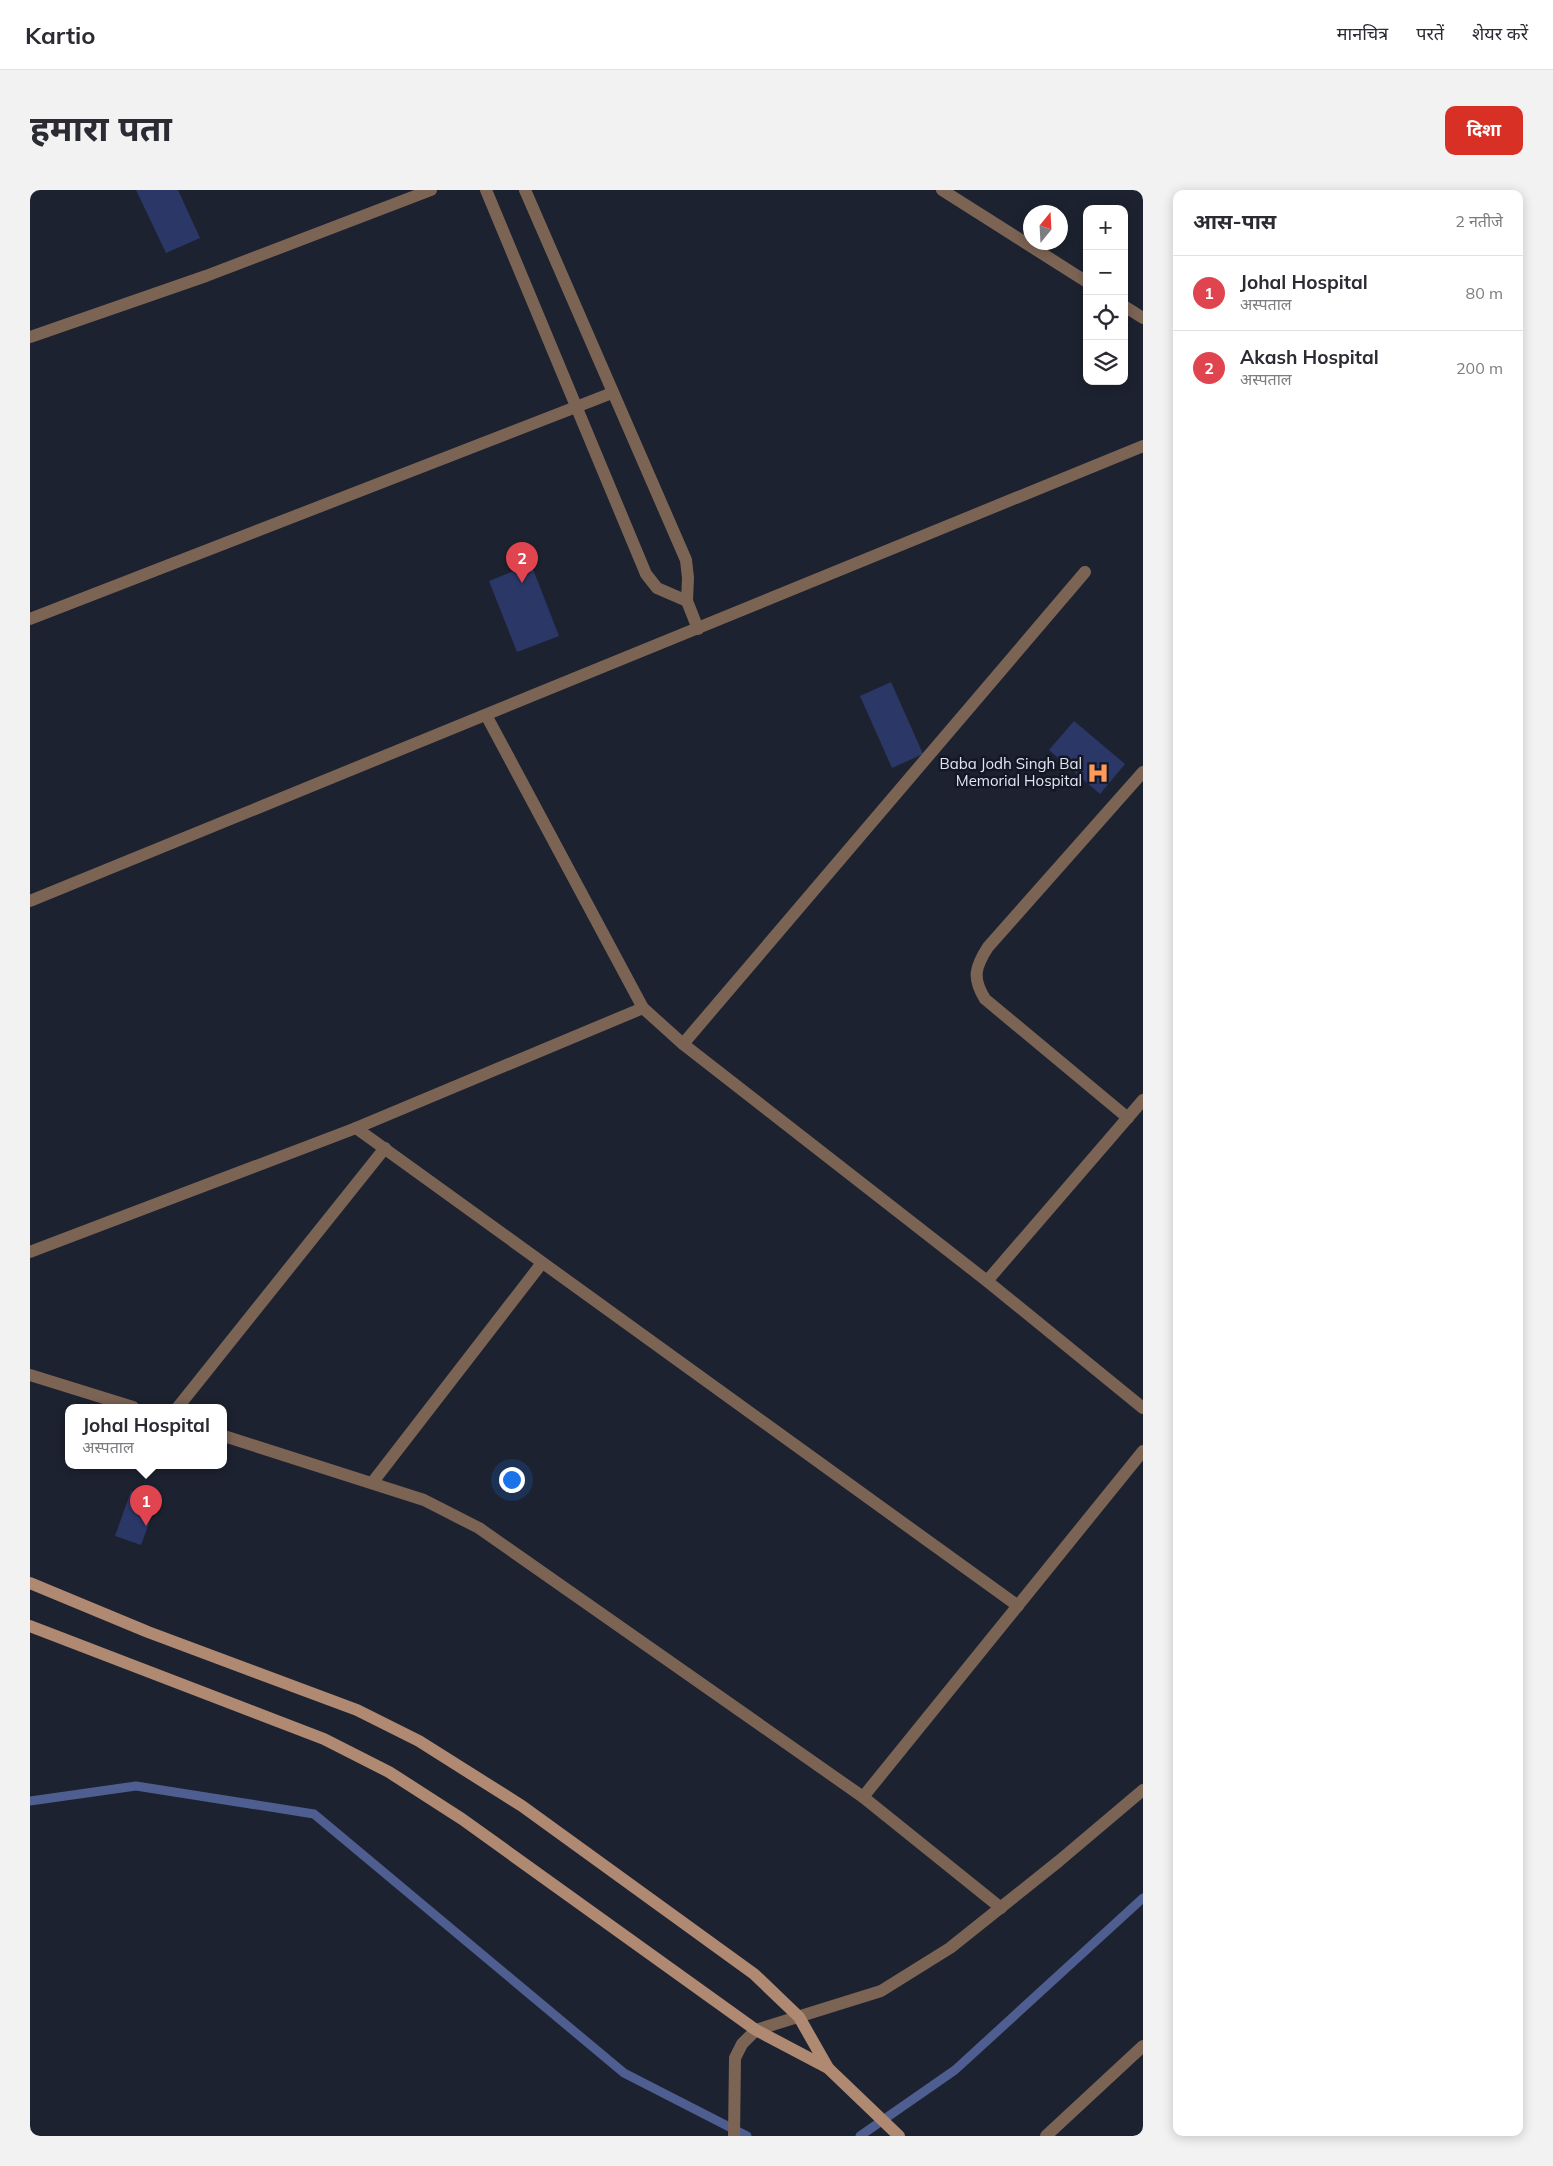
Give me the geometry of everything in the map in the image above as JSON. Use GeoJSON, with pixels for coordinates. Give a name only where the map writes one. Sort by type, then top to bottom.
{"type":"FeatureCollection","features":[{"type":"Feature","properties":{"kind":"main road"},"geometry":{"type":"LineString","coordinates":[[30,1584],[148,1632],[357,1710],[419,1741],[522,1806],[754,1974],[800,2017],[828,2068]]}},
{"type":"Feature","properties":{"kind":"main road"},"geometry":{"type":"LineString","coordinates":[[30,1626],[324,1739],[389,1772],[470,1825],[756,2030],[828,2068],[899,2136]]}},
{"type":"Feature","properties":{"kind":"street"},"geometry":{"type":"LineString","coordinates":[[30,337],[206,276],[431,190]]}},
{"type":"Feature","properties":{"kind":"street"},"geometry":{"type":"LineString","coordinates":[[486,190],[646,574],[657,588],[687,601]]}},
{"type":"Feature","properties":{"kind":"street"},"geometry":{"type":"LineString","coordinates":[[525,190],[686,560],[688,578],[687,601],[698,629]]}},
{"type":"Feature","properties":{"kind":"street"},"geometry":{"type":"LineString","coordinates":[[942,190],[1083,279]]}},
{"type":"Feature","properties":{"kind":"street"},"geometry":{"type":"LineString","coordinates":[[1128,309],[1143,318]]}},
{"type":"Feature","properties":{"kind":"street"},"geometry":{"type":"LineString","coordinates":[[30,619],[612,393]]}},
{"type":"Feature","properties":{"kind":"street"},"geometry":{"type":"LineString","coordinates":[[30,901],[1143,446]]}},
{"type":"Feature","properties":{"kind":"street"},"geometry":{"type":"LineString","coordinates":[[683,1044],[1085,572]]}},
{"type":"Feature","properties":{"kind":"street"},"geometry":{"type":"LineString","coordinates":[[486,715],[643,1008],[683,1044],[987,1281],[1143,1408]]}},
{"type":"Feature","properties":{"kind":"street"},"geometry":{"type":"LineString","coordinates":[[1128,1118],[986,998],[978,986],[976,974],[980,960],[988,947],[1143,772]]}},
{"type":"Feature","properties":{"kind":"street"},"geometry":{"type":"LineString","coordinates":[[30,1252],[356,1128],[643,1008]]}},
{"type":"Feature","properties":{"kind":"street"},"geometry":{"type":"LineString","coordinates":[[987,1281],[1143,1100]]}},
{"type":"Feature","properties":{"kind":"street"},"geometry":{"type":"LineString","coordinates":[[356,1128],[1018,1606]]}},
{"type":"Feature","properties":{"kind":"street"},"geometry":{"type":"LineString","coordinates":[[180,1404],[385,1148]]}},
{"type":"Feature","properties":{"kind":"street"},"geometry":{"type":"LineString","coordinates":[[372,1483],[542,1262]]}},
{"type":"Feature","properties":{"kind":"street"},"geometry":{"type":"LineString","coordinates":[[30,1375],[123,1404]]}},
{"type":"Feature","properties":{"kind":"street"},"geometry":{"type":"LineString","coordinates":[[227,1437],[424,1500],[479,1528],[863,1797],[1001,1908]]}},
{"type":"Feature","properties":{"kind":"street"},"geometry":{"type":"LineString","coordinates":[[863,1797],[1143,1452]]}},
{"type":"Feature","properties":{"kind":"street"},"geometry":{"type":"LineString","coordinates":[[734,2136],[735,2058],[742,2044],[756,2030],[881,1991],[950,1948],[1143,1790]]}},
{"type":"Feature","properties":{"kind":"street"},"geometry":{"type":"LineString","coordinates":[[1046,2136],[1143,2046]]}},
{"type":"Feature","properties":{"kind":"building"},"geometry":{"type":"Polygon","coordinates":[[[136,190],[178,190],[200,238],[166,253],[136,190]]]}},
{"type":"Feature","properties":{"kind":"building"},"geometry":{"type":"Polygon","coordinates":[[[531,564],[559,636],[517,652],[489,581],[531,564]]]}},
{"type":"Feature","properties":{"kind":"building"},"geometry":{"type":"Polygon","coordinates":[[[891,682],[923,754],[892,768],[860,696],[891,682]]]}},
{"type":"Feature","properties":{"kind":"building"},"geometry":{"type":"Polygon","coordinates":[[[1074,721],[1125,764],[1100,794],[1049,750],[1074,721]]]}},
{"type":"Feature","properties":{"kind":"building"},"geometry":{"type":"Polygon","coordinates":[[[131,1491],[157,1501],[141,1545],[115,1536],[131,1491]]]}},
{"type":"Feature","properties":{"kind":"waterway"},"geometry":{"type":"LineString","coordinates":[[30,1801],[136,1786],[314,1814],[624,2073],[747,2136]]}},
{"type":"Feature","properties":{"kind":"waterway"},"geometry":{"type":"LineString","coordinates":[[860,2136],[955,2070],[1143,1898]]}},
{"type":"Feature","properties":{"kind":"place","name":"Akash Hospital"},"geometry":{"type":"Point","coordinates":[522,583]}},
{"type":"Feature","properties":{"kind":"place","name":"Baba Jodh Singh Bal Memorial Hospital"},"geometry":{"type":"Point","coordinates":[1098,773]}},
{"type":"Feature","properties":{"kind":"place","name":"Johal Hospital"},"geometry":{"type":"Point","coordinates":[146,1526]}}]}
